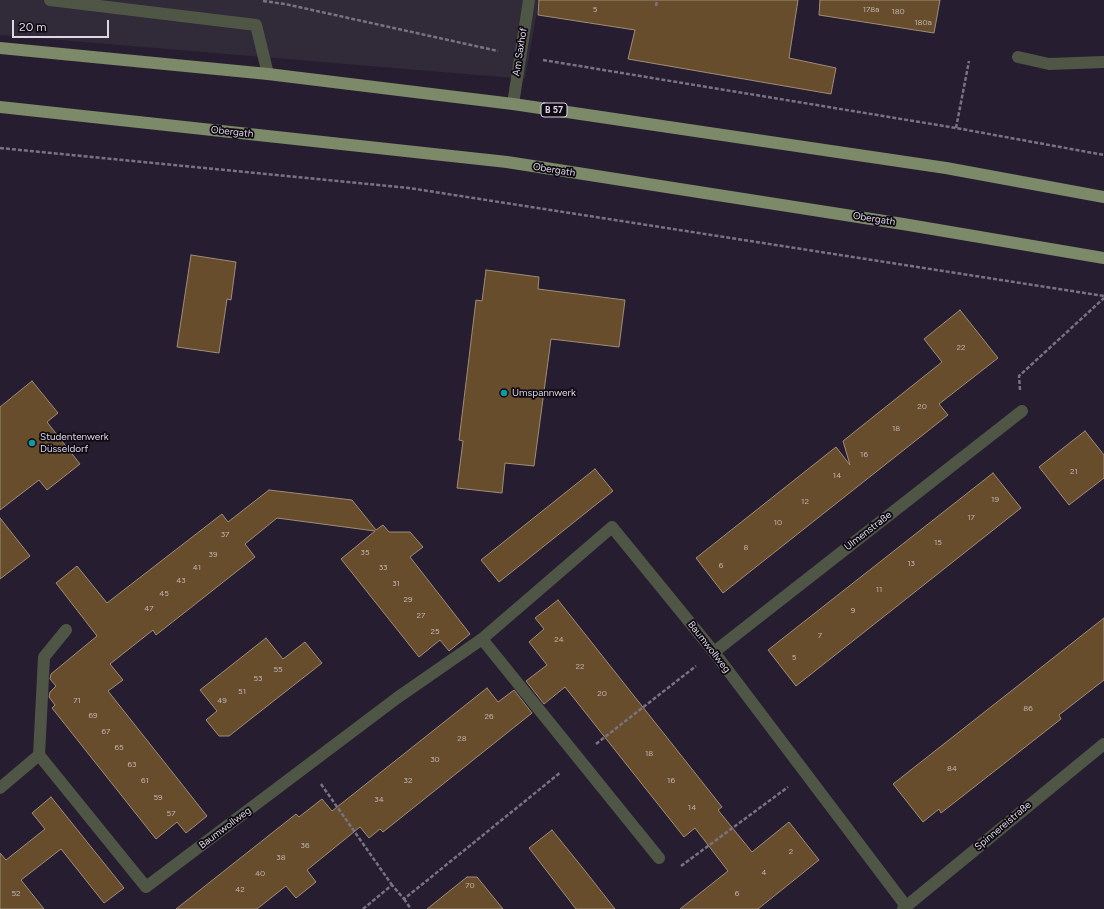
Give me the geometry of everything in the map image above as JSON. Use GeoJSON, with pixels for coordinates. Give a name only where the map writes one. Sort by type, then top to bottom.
{"type":"FeatureCollection","features":[{"type":"Feature","properties":{"kind":"main road","name":"B 57"},"geometry":{"type":"LineString","coordinates":[[0,48],[268,74],[513,104],[946,168],[1104,197]]}},
{"type":"Feature","properties":{"kind":"main road","name":"Obergath"},"geometry":{"type":"LineString","coordinates":[[0,107],[507,162],[903,224],[1104,258]]}},
{"type":"Feature","properties":{"kind":"street"},"geometry":{"type":"LineString","coordinates":[[50,0],[256,25],[268,74]]}},
{"type":"Feature","properties":{"kind":"street","name":"Am Saxhof"},"geometry":{"type":"LineString","coordinates":[[513,104],[529,0]]}},
{"type":"Feature","properties":{"kind":"street"},"geometry":{"type":"LineString","coordinates":[[1018,57],[1049,64],[1104,62]]}},
{"type":"Feature","properties":{"kind":"street","name":"Ulmenstraße"},"geometry":{"type":"LineString","coordinates":[[714,652],[1022,411]]}},
{"type":"Feature","properties":{"kind":"street","name":"Baumwollweg"},"geometry":{"type":"LineString","coordinates":[[39,755],[146,887],[397,698],[482,639],[612,527],[714,652],[806,773],[905,908]]}},
{"type":"Feature","properties":{"kind":"street"},"geometry":{"type":"LineString","coordinates":[[0,788],[39,755],[44,657],[66,630]]}},
{"type":"Feature","properties":{"kind":"street"},"geometry":{"type":"LineString","coordinates":[[482,639],[659,858]]}},
{"type":"Feature","properties":{"kind":"street","name":"Spinnereistraße"},"geometry":{"type":"LineString","coordinates":[[905,908],[1104,744]]}},
{"type":"Feature","properties":{"kind":"path"},"geometry":{"type":"LineString","coordinates":[[656,6],[657,0]]}},
{"type":"Feature","properties":{"kind":"path"},"geometry":{"type":"LineString","coordinates":[[258,1],[286,4],[520,56],[956,128],[1104,155]]}},
{"type":"Feature","properties":{"kind":"path"},"geometry":{"type":"LineString","coordinates":[[956,128],[969,61]]}},
{"type":"Feature","properties":{"kind":"path"},"geometry":{"type":"LineString","coordinates":[[0,148],[409,188],[1104,297]]}},
{"type":"Feature","properties":{"kind":"path"},"geometry":{"type":"LineString","coordinates":[[1022,411],[1019,376],[1104,297]]}},
{"type":"Feature","properties":{"kind":"path"},"geometry":{"type":"LineString","coordinates":[[404,899],[579,758],[714,652]]}},
{"type":"Feature","properties":{"kind":"path"},"geometry":{"type":"LineString","coordinates":[[308,766],[392,885],[411,909]]}},
{"type":"Feature","properties":{"kind":"path"},"geometry":{"type":"LineString","coordinates":[[659,858],[677,870],[806,773]]}},
{"type":"Feature","properties":{"kind":"path"},"geometry":{"type":"LineString","coordinates":[[363,909],[392,885]]}},
{"type":"Feature","properties":{"kind":"shaded area"},"geometry":{"type":"Polygon","coordinates":[[[0,0],[539,0],[525,79],[0,35],[0,0]]]}},
{"type":"Feature","properties":{"kind":"building"},"geometry":{"type":"Polygon","coordinates":[[[539,0],[798,0],[789,58],[836,68],[831,94],[628,59],[635,30],[538,15],[539,0]]]}},
{"type":"Feature","properties":{"kind":"building"},"geometry":{"type":"Polygon","coordinates":[[[820,0],[940,0],[934,33],[819,15],[820,0]]]}},
{"type":"Feature","properties":{"kind":"building"},"geometry":{"type":"Polygon","coordinates":[[[191,255],[236,262],[231,300],[227,299],[219,353],[177,347],[191,255]]]}},
{"type":"Feature","properties":{"kind":"building","name":"Umspannwerk"},"geometry":{"type":"Polygon","coordinates":[[[486,270],[539,277],[538,289],[625,300],[619,347],[551,339],[534,466],[505,463],[502,493],[457,488],[463,441],[459,440],[476,300],[482,301],[486,270]]]}},
{"type":"Feature","properties":{"kind":"building"},"geometry":{"type":"Polygon","coordinates":[[[960,310],[998,358],[939,404],[948,415],[723,593],[696,558],[836,447],[850,465],[843,441],[942,362],[924,339],[960,310]]]}},
{"type":"Feature","properties":{"kind":"building","name":"Studentenwerk Düsseldorf"},"geometry":{"type":"Polygon","coordinates":[[[32,381],[58,413],[47,422],[80,464],[47,490],[39,480],[0,510],[0,407],[32,381]]]}},
{"type":"Feature","properties":{"kind":"building"},"geometry":{"type":"Polygon","coordinates":[[[1085,431],[1104,455],[1104,478],[1069,505],[1039,467],[1085,431]]]}},
{"type":"Feature","properties":{"kind":"building"},"geometry":{"type":"Polygon","coordinates":[[[595,469],[613,491],[499,582],[481,560],[595,469]]]}},
{"type":"Feature","properties":{"kind":"building"},"geometry":{"type":"Polygon","coordinates":[[[993,473],[1021,508],[796,686],[768,650],[993,473]]]}},
{"type":"Feature","properties":{"kind":"building"},"geometry":{"type":"Polygon","coordinates":[[[269,490],[352,500],[376,530],[383,525],[389,532],[410,532],[423,547],[410,557],[470,634],[449,651],[440,640],[419,657],[341,559],[375,531],[277,518],[245,544],[255,557],[156,635],[153,630],[110,664],[123,680],[108,691],[207,816],[186,833],[177,822],[156,839],[52,708],[55,705],[49,697],[50,692],[56,686],[50,679],[51,674],[97,636],[56,583],[77,566],[107,603],[222,514],[228,522],[269,490]]]}},
{"type":"Feature","properties":{"kind":"building"},"geometry":{"type":"Polygon","coordinates":[[[0,518],[30,556],[0,579],[0,518]]]}},
{"type":"Feature","properties":{"kind":"building"},"geometry":{"type":"Polygon","coordinates":[[[558,600],[722,807],[718,810],[752,852],[789,822],[819,860],[758,909],[680,909],[728,871],[695,828],[684,837],[565,687],[544,704],[526,681],[547,665],[529,642],[544,629],[535,618],[558,600]]]}},
{"type":"Feature","properties":{"kind":"building"},"geometry":{"type":"Polygon","coordinates":[[[1104,618],[1104,680],[1059,715],[1061,719],[941,813],[939,809],[923,822],[893,784],[1104,618]]]}},
{"type":"Feature","properties":{"kind":"building"},"geometry":{"type":"Polygon","coordinates":[[[266,638],[283,659],[305,642],[322,663],[229,736],[219,736],[206,720],[217,711],[200,690],[266,638]]]}},
{"type":"Feature","properties":{"kind":"building"},"geometry":{"type":"Polygon","coordinates":[[[487,688],[498,702],[514,690],[532,713],[383,832],[380,829],[369,838],[360,827],[307,870],[316,882],[296,898],[286,886],[257,909],[176,909],[296,814],[299,817],[322,799],[332,811],[487,688]]]}},
{"type":"Feature","properties":{"kind":"building"},"geometry":{"type":"Polygon","coordinates":[[[51,797],[124,888],[104,903],[61,849],[21,880],[44,909],[0,909],[0,853],[6,860],[45,829],[32,813],[51,797]]]}},
{"type":"Feature","properties":{"kind":"building"},"geometry":{"type":"Polygon","coordinates":[[[552,830],[615,909],[576,909],[529,848],[552,830]]]}},
{"type":"Feature","properties":{"kind":"building"},"geometry":{"type":"Polygon","coordinates":[[[467,877],[477,877],[503,909],[427,909],[467,877]]]}},
{"type":"Feature","properties":{"kind":"place","name":"Umspannwerk"},"geometry":{"type":"Point","coordinates":[504,393]}},
{"type":"Feature","properties":{"kind":"place","name":"Studentenwerk Düsseldorf"},"geometry":{"type":"Point","coordinates":[32,443]}}]}
